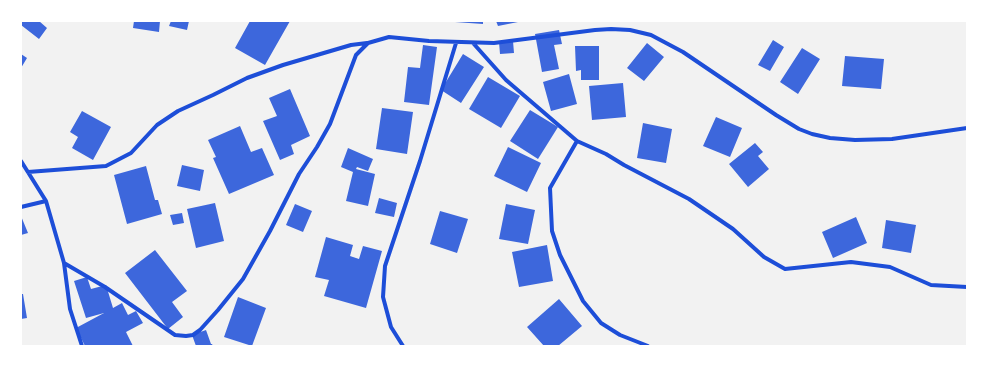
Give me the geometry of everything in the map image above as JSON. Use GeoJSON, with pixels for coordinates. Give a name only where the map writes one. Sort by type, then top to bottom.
{"type":"FeatureCollection","features":[{"type":"Feature","properties":{"kind":"street"},"geometry":{"type":"LineString","coordinates":[[28,172],[106,166],[131,153],[157,125],[178,111],[247,78],[283,65],[351,45],[368,43],[389,37],[456,43],[494,43],[595,30],[630,30],[651,35],[683,52],[776,115],[799,129],[812,134],[830,138],[855,140],[892,139],[967,128]]}},
{"type":"Feature","properties":{"kind":"street"},"geometry":{"type":"LineString","coordinates":[[64,263],[105,287],[175,335],[193,335],[200,330],[243,278],[270,231],[299,174],[330,124],[356,55],[368,43]]}},
{"type":"Feature","properties":{"kind":"street"},"geometry":{"type":"LineString","coordinates":[[403,346],[391,327],[383,297],[385,266],[420,161],[456,43]]}},
{"type":"Feature","properties":{"kind":"street"},"geometry":{"type":"LineString","coordinates":[[473,43],[506,80],[577,141],[606,154],[624,166],[689,199],[733,229],[764,257],[785,269],[851,262],[890,267],[931,285],[967,287]]}},
{"type":"Feature","properties":{"kind":"street"},"geometry":{"type":"LineString","coordinates":[[577,141],[550,188],[552,231],[560,255],[583,301],[601,323],[620,335],[648,346]]}},
{"type":"Feature","properties":{"kind":"street"},"geometry":{"type":"LineString","coordinates":[[21,161],[46,201],[64,263],[70,309],[82,346]]}},
{"type":"Feature","properties":{"kind":"street"},"geometry":{"type":"LineString","coordinates":[[21,207],[46,201]]}},
{"type":"Feature","properties":{"kind":"building"},"geometry":{"type":"Polygon","coordinates":[[[21,21],[39,21],[47,28],[39,39],[21,25],[21,21]]]}},
{"type":"Feature","properties":{"kind":"building"},"geometry":{"type":"Polygon","coordinates":[[[134,21],[160,21],[159,32],[133,28],[134,21]]]}},
{"type":"Feature","properties":{"kind":"building"},"geometry":{"type":"Polygon","coordinates":[[[171,21],[189,21],[187,30],[169,26],[171,21]]]}},
{"type":"Feature","properties":{"kind":"building"},"geometry":{"type":"Polygon","coordinates":[[[250,21],[290,21],[265,65],[235,48],[250,21]]]}},
{"type":"Feature","properties":{"kind":"building"},"geometry":{"type":"Polygon","coordinates":[[[483,21],[483,24],[455,22],[483,21]]]}},
{"type":"Feature","properties":{"kind":"building"},"geometry":{"type":"Polygon","coordinates":[[[496,21],[518,21],[518,22],[498,26],[496,21]]]}},
{"type":"Feature","properties":{"kind":"building"},"geometry":{"type":"Polygon","coordinates":[[[559,30],[562,44],[554,45],[559,69],[542,72],[535,34],[559,30]]]}},
{"type":"Feature","properties":{"kind":"building"},"geometry":{"type":"Polygon","coordinates":[[[773,40],[784,47],[770,71],[758,65],[773,40]]]}},
{"type":"Feature","properties":{"kind":"building"},"geometry":{"type":"Polygon","coordinates":[[[513,41],[514,53],[500,54],[499,42],[513,41]]]}},
{"type":"Feature","properties":{"kind":"building"},"geometry":{"type":"Polygon","coordinates":[[[647,43],[664,57],[644,81],[627,68],[647,43]]]}},
{"type":"Feature","properties":{"kind":"building"},"geometry":{"type":"Polygon","coordinates":[[[423,45],[437,47],[429,105],[404,102],[408,67],[420,68],[423,45]]]}},
{"type":"Feature","properties":{"kind":"building"},"geometry":{"type":"Polygon","coordinates":[[[575,46],[599,46],[599,80],[581,80],[581,70],[576,71],[575,46]]]}},
{"type":"Feature","properties":{"kind":"building"},"geometry":{"type":"Polygon","coordinates":[[[802,48],[820,59],[798,94],[780,82],[802,48]]]}},
{"type":"Feature","properties":{"kind":"building"},"geometry":{"type":"Polygon","coordinates":[[[21,54],[27,58],[21,68],[21,54]]]}},
{"type":"Feature","properties":{"kind":"building"},"geometry":{"type":"Polygon","coordinates":[[[463,54],[484,67],[461,103],[441,90],[463,54]]]}},
{"type":"Feature","properties":{"kind":"building"},"geometry":{"type":"Polygon","coordinates":[[[845,56],[884,59],[881,89],[842,86],[845,56]]]}},
{"type":"Feature","properties":{"kind":"building"},"geometry":{"type":"Polygon","coordinates":[[[569,74],[577,104],[551,111],[543,82],[569,74]]]}},
{"type":"Feature","properties":{"kind":"building"},"geometry":{"type":"Polygon","coordinates":[[[488,77],[520,96],[501,128],[469,109],[488,77]]]}},
{"type":"Feature","properties":{"kind":"building"},"geometry":{"type":"Polygon","coordinates":[[[623,83],[626,117],[592,120],[589,86],[623,83]]]}},
{"type":"Feature","properties":{"kind":"building"},"geometry":{"type":"Polygon","coordinates":[[[290,89],[310,136],[291,145],[294,154],[280,160],[263,121],[277,116],[269,98],[290,89]]]}},
{"type":"Feature","properties":{"kind":"building"},"geometry":{"type":"Polygon","coordinates":[[[382,108],[413,112],[407,154],[376,149],[382,108]]]}},
{"type":"Feature","properties":{"kind":"building"},"geometry":{"type":"Polygon","coordinates":[[[530,110],[558,127],[538,159],[510,141],[530,110]]]}},
{"type":"Feature","properties":{"kind":"building"},"geometry":{"type":"Polygon","coordinates":[[[82,111],[111,127],[93,160],[72,148],[78,137],[70,132],[82,111]]]}},
{"type":"Feature","properties":{"kind":"building"},"geometry":{"type":"Polygon","coordinates":[[[716,117],[742,128],[730,157],[703,146],[716,117]]]}},
{"type":"Feature","properties":{"kind":"building"},"geometry":{"type":"Polygon","coordinates":[[[643,123],[672,129],[666,163],[637,158],[643,123]]]}},
{"type":"Feature","properties":{"kind":"building"},"geometry":{"type":"Polygon","coordinates":[[[240,126],[251,152],[262,148],[274,175],[229,194],[213,158],[216,157],[208,140],[240,126]]]}},
{"type":"Feature","properties":{"kind":"building"},"geometry":{"type":"Polygon","coordinates":[[[755,143],[763,152],[758,156],[769,169],[748,187],[729,164],[755,143]]]}},
{"type":"Feature","properties":{"kind":"building"},"geometry":{"type":"Polygon","coordinates":[[[508,147],[541,163],[527,192],[494,176],[508,147]]]}},
{"type":"Feature","properties":{"kind":"building"},"geometry":{"type":"Polygon","coordinates":[[[348,148],[373,159],[368,171],[357,167],[356,169],[375,174],[368,206],[346,201],[353,172],[341,167],[348,148]]]}},
{"type":"Feature","properties":{"kind":"building"},"geometry":{"type":"Polygon","coordinates":[[[182,165],[204,170],[200,191],[177,186],[182,165]]]}},
{"type":"Feature","properties":{"kind":"building"},"geometry":{"type":"Polygon","coordinates":[[[146,166],[155,200],[158,200],[162,214],[127,224],[114,175],[146,166]]]}},
{"type":"Feature","properties":{"kind":"building"},"geometry":{"type":"Polygon","coordinates":[[[379,198],[397,203],[394,217],[375,213],[379,198]]]}},
{"type":"Feature","properties":{"kind":"building"},"geometry":{"type":"Polygon","coordinates":[[[215,203],[224,241],[196,248],[187,209],[215,203]]]}},
{"type":"Feature","properties":{"kind":"building"},"geometry":{"type":"Polygon","coordinates":[[[295,204],[312,211],[303,232],[286,225],[295,204]]]}},
{"type":"Feature","properties":{"kind":"building"},"geometry":{"type":"Polygon","coordinates":[[[506,204],[535,210],[528,244],[499,239],[506,204]]]}},
{"type":"Feature","properties":{"kind":"building"},"geometry":{"type":"Polygon","coordinates":[[[440,211],[468,219],[457,253],[430,244],[440,211]]]}},
{"type":"Feature","properties":{"kind":"building"},"geometry":{"type":"Polygon","coordinates":[[[182,213],[184,223],[173,225],[170,215],[182,213]]]}},
{"type":"Feature","properties":{"kind":"building"},"geometry":{"type":"Polygon","coordinates":[[[21,216],[28,233],[21,235],[21,216]]]}},
{"type":"Feature","properties":{"kind":"building"},"geometry":{"type":"Polygon","coordinates":[[[856,217],[867,243],[833,258],[822,232],[856,217]]]}},
{"type":"Feature","properties":{"kind":"building"},"geometry":{"type":"Polygon","coordinates":[[[886,220],[916,225],[911,253],[882,248],[886,220]]]}},
{"type":"Feature","properties":{"kind":"building"},"geometry":{"type":"Polygon","coordinates":[[[326,237],[353,245],[350,256],[359,259],[363,246],[382,251],[366,308],[324,296],[329,280],[315,277],[326,237]]]}},
{"type":"Feature","properties":{"kind":"building"},"geometry":{"type":"Polygon","coordinates":[[[547,245],[553,281],[519,287],[512,252],[547,245]]]}},
{"type":"Feature","properties":{"kind":"building"},"geometry":{"type":"Polygon","coordinates":[[[155,250],[187,291],[172,302],[183,317],[168,329],[125,273],[155,250]]]}},
{"type":"Feature","properties":{"kind":"building"},"geometry":{"type":"Polygon","coordinates":[[[87,277],[91,289],[106,285],[113,308],[122,303],[128,315],[136,311],[143,323],[126,332],[133,346],[85,346],[76,328],[104,313],[86,318],[74,281],[87,277]]]}},
{"type":"Feature","properties":{"kind":"building"},"geometry":{"type":"Polygon","coordinates":[[[21,294],[23,294],[27,318],[21,319],[21,294]]]}},
{"type":"Feature","properties":{"kind":"building"},"geometry":{"type":"Polygon","coordinates":[[[238,297],[266,308],[252,346],[224,337],[238,297]]]}},
{"type":"Feature","properties":{"kind":"building"},"geometry":{"type":"Polygon","coordinates":[[[559,299],[582,326],[558,346],[544,346],[527,327],[559,299]]]}},
{"type":"Feature","properties":{"kind":"building"},"geometry":{"type":"Polygon","coordinates":[[[206,330],[213,346],[196,346],[192,335],[206,330]]]}}]}
